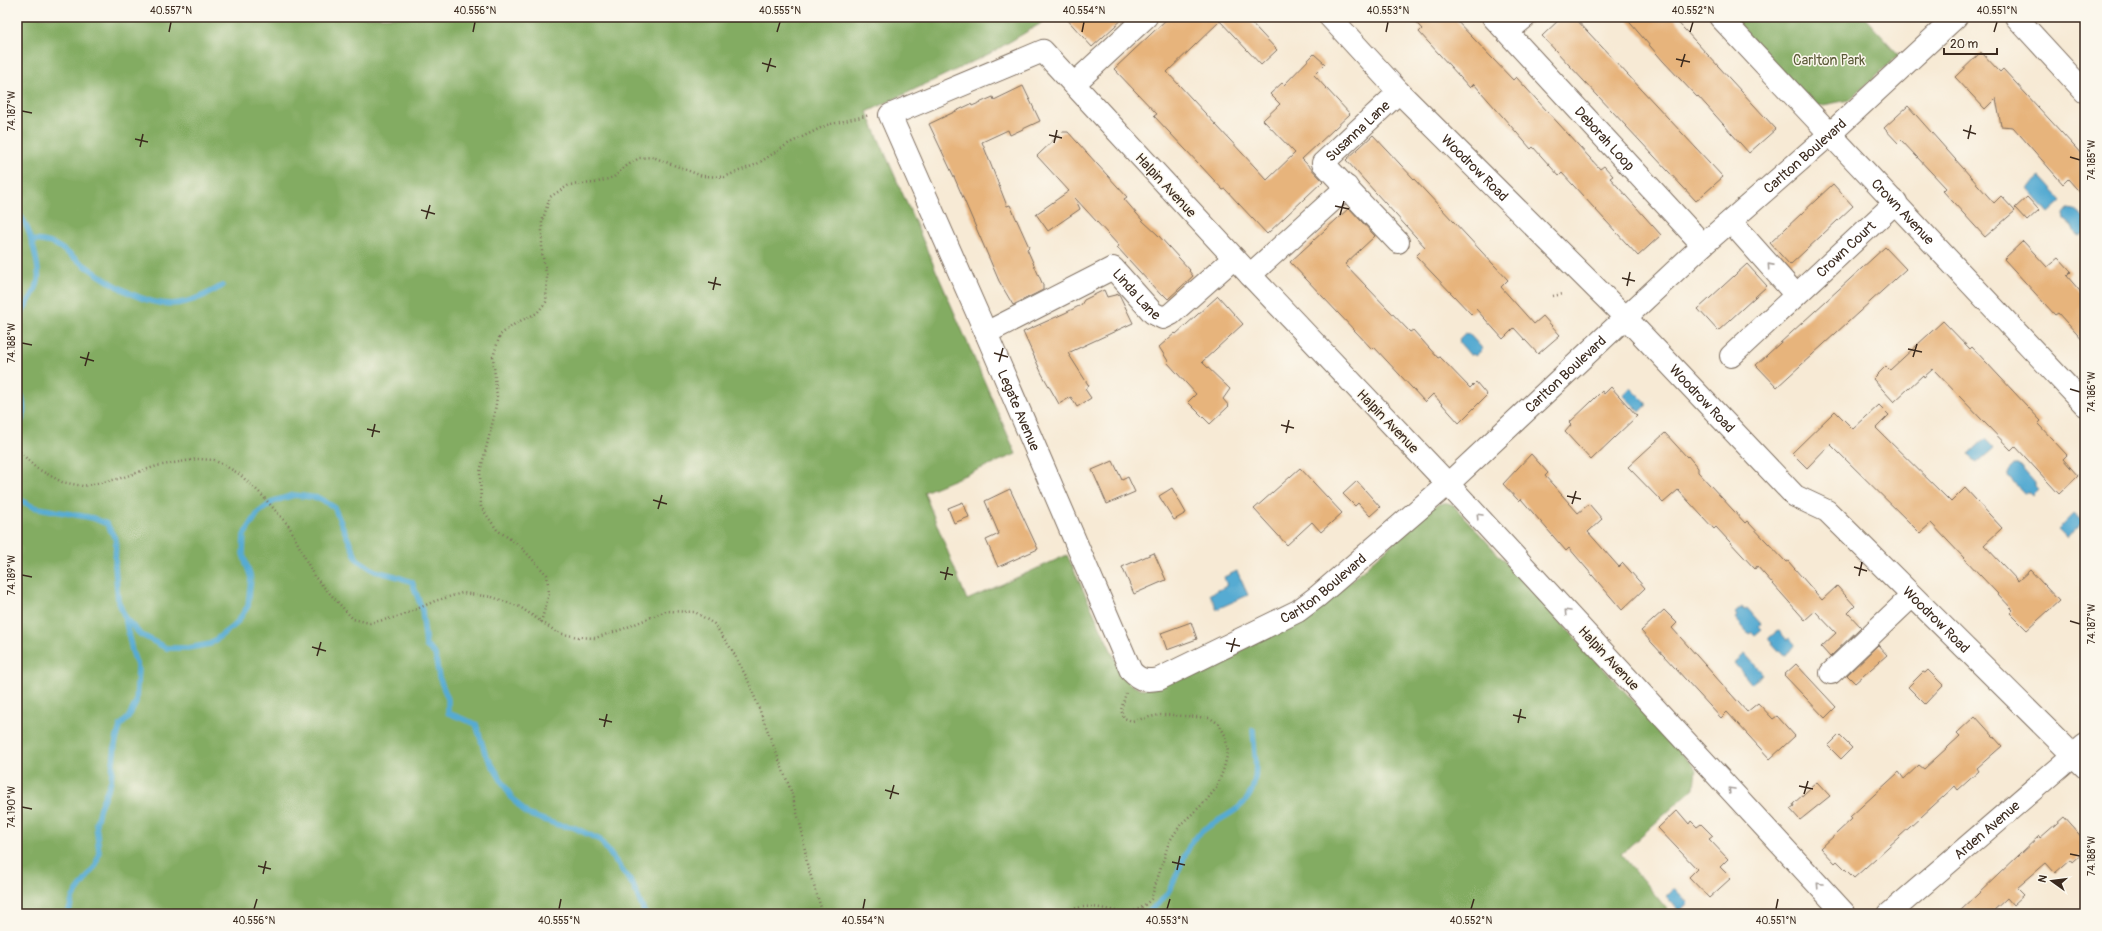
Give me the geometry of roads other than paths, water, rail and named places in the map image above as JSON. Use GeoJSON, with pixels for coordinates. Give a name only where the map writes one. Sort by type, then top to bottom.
{"type":"FeatureCollection","features":[{"type":"Feature","properties":{"kind":"street"},"geometry":{"type":"LineString","coordinates":[[1074,84],[1146,17]]}},
{"type":"Feature","properties":{"kind":"street","name":"Woodrow Road"},"geometry":{"type":"LineString","coordinates":[[1330,17],[1399,92],[1625,317],[1795,496],[1827,511],[1912,596],[2081,756]]}},
{"type":"Feature","properties":{"kind":"street","name":"Deborah Loop"},"geometry":{"type":"LineString","coordinates":[[1525,17],[1500,25],[1703,245]]}},
{"type":"Feature","properties":{"kind":"street","name":"Crown Avenue"},"geometry":{"type":"LineString","coordinates":[[1720,17],[1896,202],[2085,405]]}},
{"type":"Feature","properties":{"kind":"street","name":"Carlton Boulevard"},"geometry":{"type":"LineString","coordinates":[[1139,679],[1159,679],[1298,610],[1318,596],[1448,484],[1703,245],[1830,134],[1956,17]]}},
{"type":"Feature","properties":{"kind":"street"},"geometry":{"type":"LineString","coordinates":[[2016,17],[2085,92]]}},
{"type":"Feature","properties":{"kind":"street","name":"Halpin Avenue"},"geometry":{"type":"LineString","coordinates":[[882,115],[1043,51],[1234,258],[1448,484],[1845,914]]}},
{"type":"Feature","properties":{"kind":"street","name":"Susanna Lane"},"geometry":{"type":"LineString","coordinates":[[1398,242],[1323,163],[1399,92]]}},
{"type":"Feature","properties":{"kind":"street","name":"Legate Avenue"},"geometry":{"type":"LineString","coordinates":[[882,115],[986,333],[1132,671],[1139,679]]}},
{"type":"Feature","properties":{"kind":"street"},"geometry":{"type":"LineString","coordinates":[[1250,275],[1347,187]]}},
{"type":"Feature","properties":{"kind":"street","name":"Crown Court"},"geometry":{"type":"LineString","coordinates":[[1731,356],[1896,202]]}},
{"type":"Feature","properties":{"kind":"street"},"geometry":{"type":"LineString","coordinates":[[1731,222],[1796,295]]}},
{"type":"Feature","properties":{"kind":"street","name":"Linda Lane"},"geometry":{"type":"LineString","coordinates":[[986,333],[1113,268],[1153,312],[1163,318],[1172,314],[1234,258]]}},
{"type":"Feature","properties":{"kind":"street"},"geometry":{"type":"LineString","coordinates":[[1831,673],[1912,596]]}},
{"type":"Feature","properties":{"kind":"street","name":"Arden Avenue"},"geometry":{"type":"LineString","coordinates":[[1889,914],[2081,756]]}},
{"type":"Feature","properties":{"kind":"water"},"geometry":{"type":"Polygon","coordinates":[[[2040,177],[2062,201],[2049,213],[2027,188],[2040,177]]]}},
{"type":"Feature","properties":{"kind":"water"},"geometry":{"type":"Polygon","coordinates":[[[2068,209],[2075,210],[2085,218],[2085,233],[2080,236],[2076,235],[2072,226],[2065,220],[2064,214],[2068,209]]]}},
{"type":"Feature","properties":{"kind":"water"},"geometry":{"type":"Polygon","coordinates":[[[1465,333],[1468,333],[1481,347],[1482,350],[1475,356],[1473,354],[1471,356],[1459,342],[1459,339],[1465,333]]]}},
{"type":"Feature","properties":{"kind":"water"},"geometry":{"type":"Polygon","coordinates":[[[1631,388],[1646,403],[1646,406],[1640,412],[1623,395],[1631,388]]]}},
{"type":"Feature","properties":{"kind":"water"},"geometry":{"type":"Polygon","coordinates":[[[1985,439],[1994,448],[1977,463],[1969,454],[1985,439]]]}},
{"type":"Feature","properties":{"kind":"water"},"geometry":{"type":"Polygon","coordinates":[[[2014,465],[2019,465],[2035,483],[2035,487],[2038,490],[2032,496],[2029,493],[2024,493],[2008,476],[2008,471],[2014,465]]]}},
{"type":"Feature","properties":{"kind":"water"},"geometry":{"type":"Polygon","coordinates":[[[2074,514],[2083,522],[2066,538],[2058,530],[2074,514]]]}},
{"type":"Feature","properties":{"kind":"water"},"geometry":{"type":"Polygon","coordinates":[[[1237,571],[1248,595],[1217,609],[1210,594],[1227,586],[1224,577],[1237,571]]]}},
{"type":"Feature","properties":{"kind":"water"},"geometry":{"type":"Polygon","coordinates":[[[1742,607],[1744,610],[1747,608],[1761,624],[1759,626],[1762,629],[1755,635],[1752,632],[1749,634],[1735,618],[1737,616],[1735,613],[1742,607]]]}},
{"type":"Feature","properties":{"kind":"water"},"geometry":{"type":"Polygon","coordinates":[[[1779,631],[1787,640],[1789,638],[1795,644],[1786,656],[1783,655],[1769,640],[1769,638],[1779,631]]]}},
{"type":"Feature","properties":{"kind":"water"},"geometry":{"type":"Polygon","coordinates":[[[1745,654],[1763,674],[1752,684],[1734,663],[1745,654]]]}},
{"type":"Feature","properties":{"kind":"water"},"geometry":{"type":"Polygon","coordinates":[[[1674,888],[1688,903],[1679,911],[1666,896],[1674,888]]]}},
{"type":"Feature","properties":{"kind":"waterway"},"geometry":{"type":"LineString","coordinates":[[17,214],[26,225],[33,244],[38,275],[35,290],[17,319]]}},
{"type":"Feature","properties":{"kind":"waterway"},"geometry":{"type":"LineString","coordinates":[[31,240],[47,242],[58,246],[116,286],[144,299],[158,303],[172,304],[185,302],[204,296],[222,286]]}},
{"type":"Feature","properties":{"kind":"waterway"},"geometry":{"type":"LineString","coordinates":[[17,384],[23,400],[22,417],[17,428]]}},
{"type":"Feature","properties":{"kind":"waterway"},"geometry":{"type":"LineString","coordinates":[[125,618],[140,634],[166,648],[188,648],[210,644],[236,624],[248,606],[251,578],[243,554],[244,535],[258,513],[274,501],[294,495],[319,498],[334,507],[357,559],[375,571],[412,582],[422,609],[426,646],[435,654],[439,677],[448,699],[448,713],[476,724],[485,753],[512,798],[527,814],[558,825],[573,827],[600,840],[633,885],[645,914]]}},
{"type":"Feature","properties":{"kind":"waterway"},"geometry":{"type":"LineString","coordinates":[[17,498],[33,507],[93,518],[107,524],[116,540],[115,566],[118,600],[125,618],[132,651],[138,669],[136,703],[128,718],[120,726],[115,745],[111,781],[100,807],[96,823],[99,852],[96,865],[73,897],[68,914]]}},
{"type":"Feature","properties":{"kind":"waterway"},"geometry":{"type":"LineString","coordinates":[[1143,914],[1153,908],[1166,895],[1175,879],[1190,844],[1209,826],[1241,805],[1252,790],[1256,760],[1253,730]]}},
{"type":"Feature","properties":{"kind":"park label","name":"Carlton Park"},"geometry":{"type":"Point","coordinates":[1829,60]}}]}
